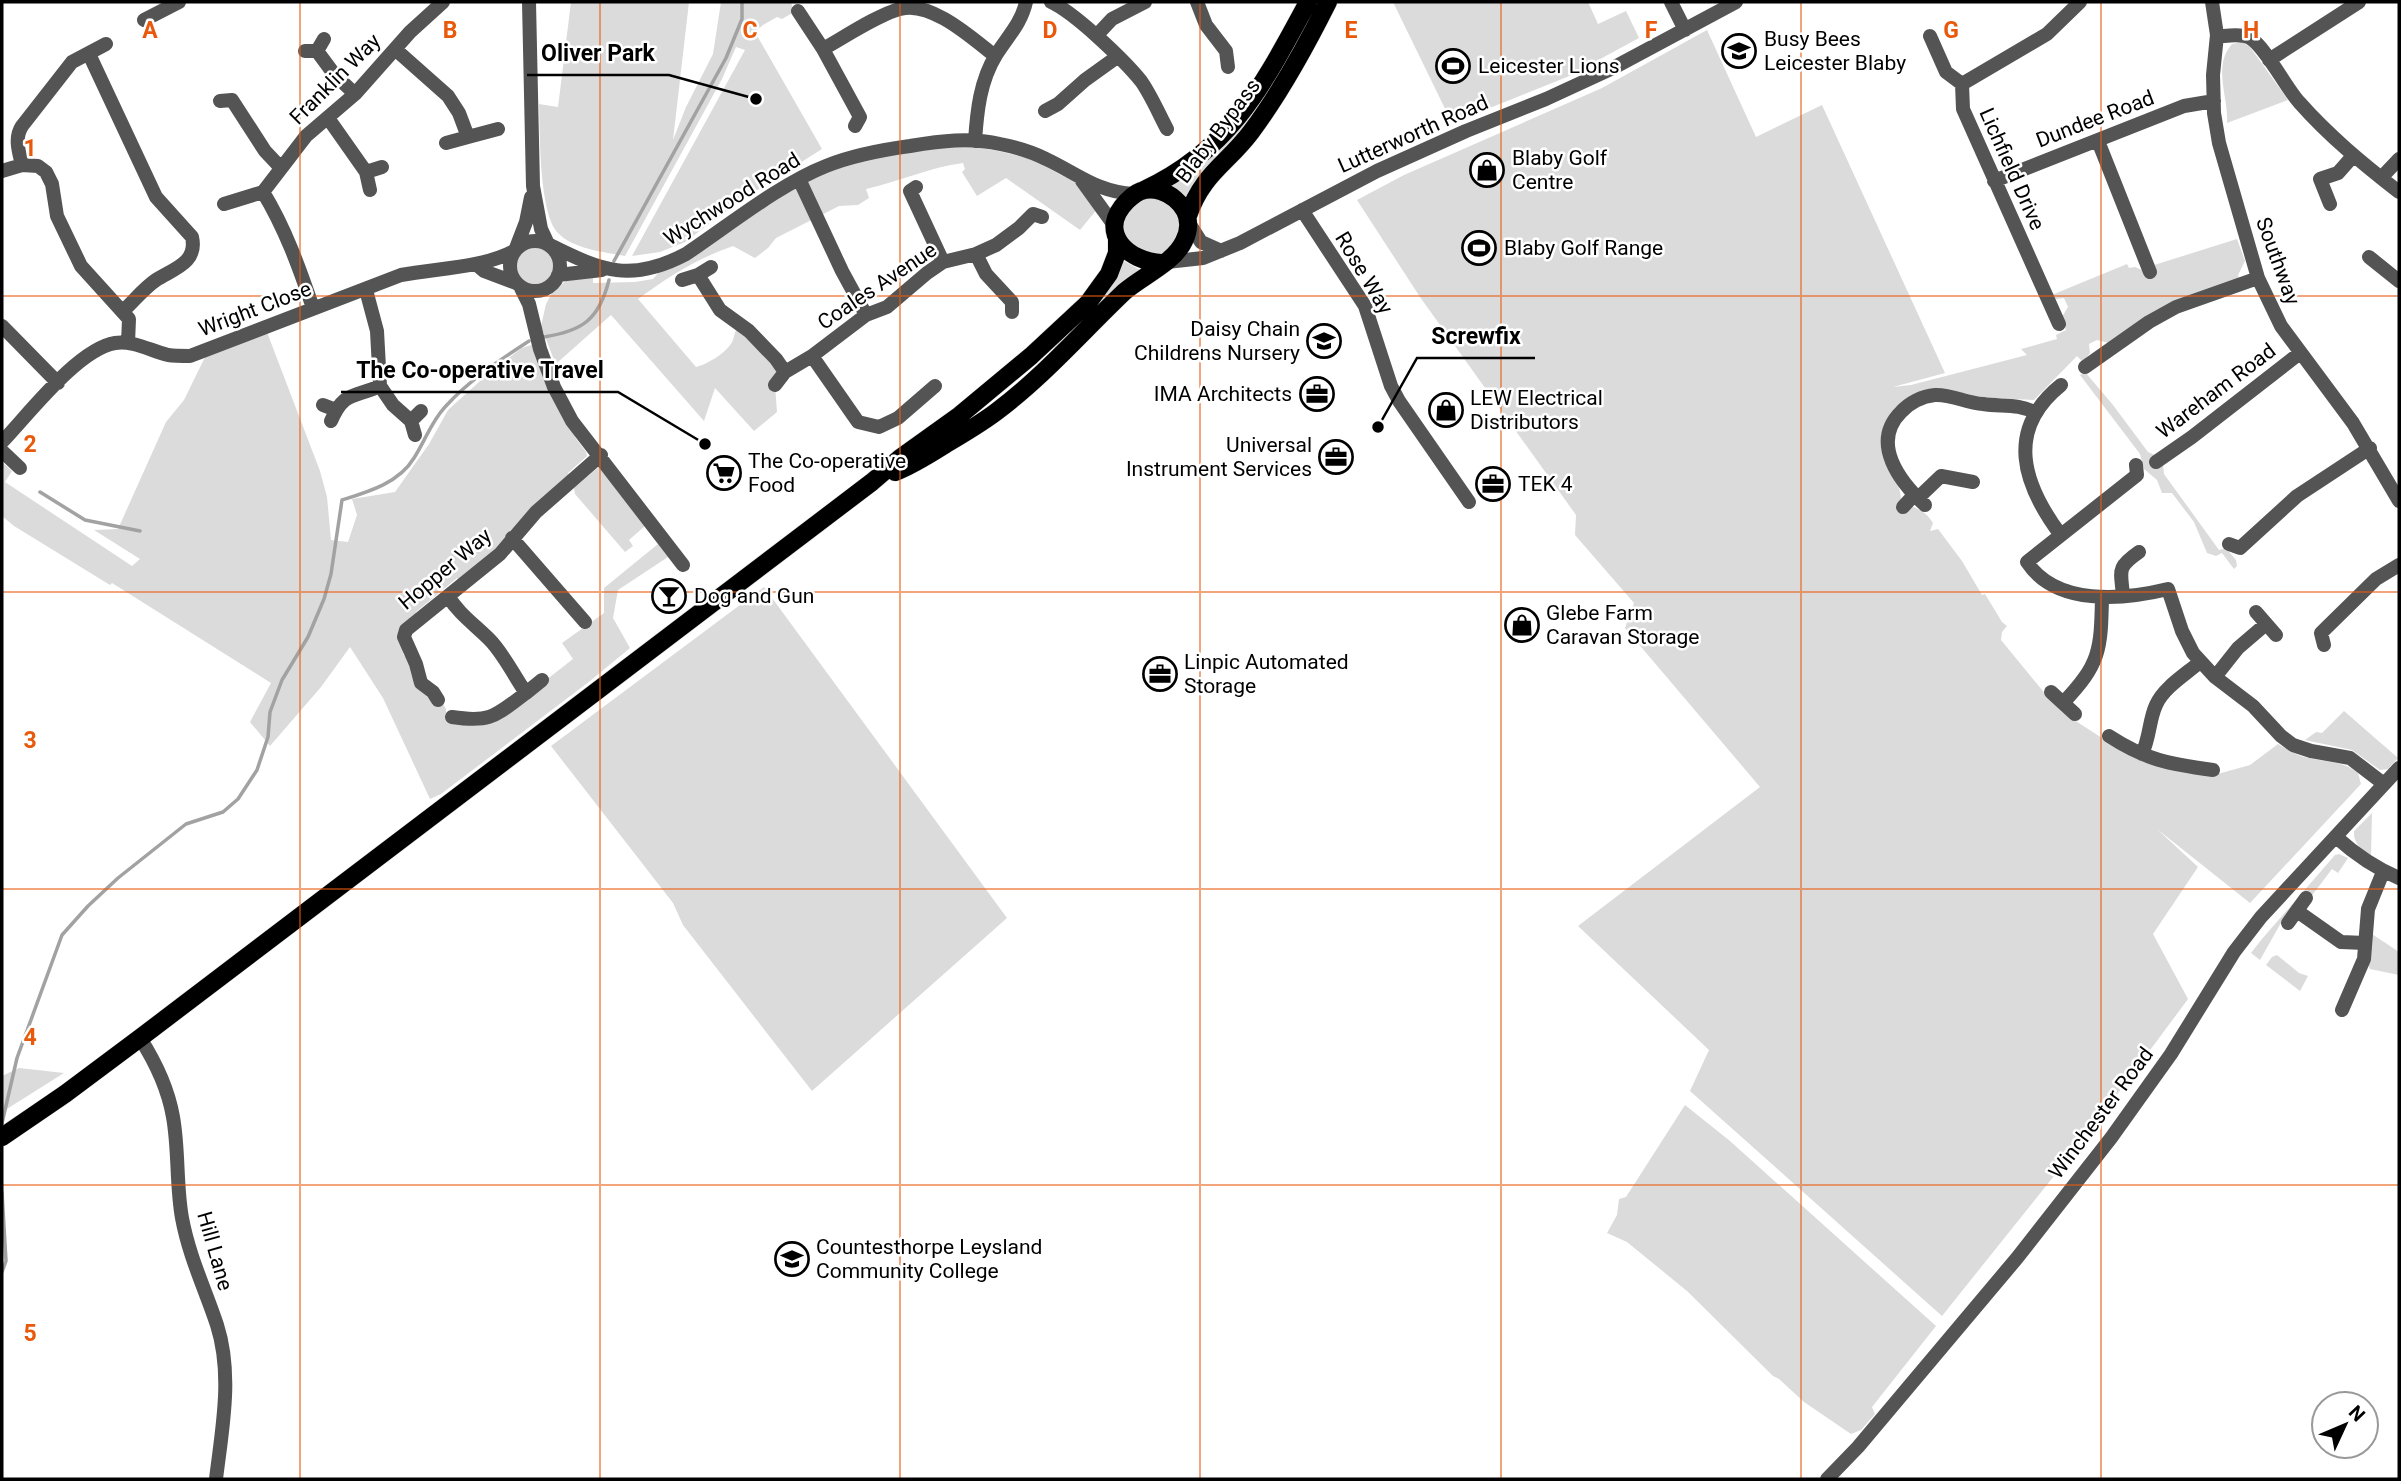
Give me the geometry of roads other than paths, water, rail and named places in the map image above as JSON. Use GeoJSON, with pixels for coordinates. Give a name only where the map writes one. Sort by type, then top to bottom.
{"type":"FeatureCollection","features":[{"type":"Feature","properties":{"kind":"main road","name":"Blaby Bypass"},"geometry":{"type":"LineString","coordinates":[[1139,192],[1188,166],[1225,134],[1249,102],[1308,2]]}},
{"type":"Feature","properties":{"kind":"main road","name":"Blaby Bypass"},"geometry":{"type":"LineString","coordinates":[[1188,220],[1199,189],[1250,134],[1302,51],[1328,2]]}},
{"type":"Feature","properties":{"kind":"main road"},"geometry":{"type":"LineString","coordinates":[[2,1137],[140,1038],[969,408],[1088,303],[1109,274],[1117,253],[1118,213],[1139,192],[1154,190],[1170,195],[1183,207],[1188,220],[1185,241],[1165,262],[1124,293],[1082,335],[996,412],[923,458],[872,482]]}},
{"type":"Feature","properties":{"kind":"main road"},"geometry":{"type":"LineString","coordinates":[[1116,233],[1128,253],[1136,258],[1145,262],[1165,262]]}},
{"type":"Feature","properties":{"kind":"street"},"geometry":{"type":"LineString","coordinates":[[144,20],[179,2]]}},
{"type":"Feature","properties":{"kind":"street","name":"Franklin Way"},"geometry":{"type":"LineString","coordinates":[[263,192],[306,135],[355,94],[395,49],[443,2]]}},
{"type":"Feature","properties":{"kind":"street"},"geometry":{"type":"LineString","coordinates":[[529,2],[533,186],[541,229],[549,245],[559,256],[554,281],[534,328]]}},
{"type":"Feature","properties":{"kind":"street"},"geometry":{"type":"LineString","coordinates":[[975,141],[977,106],[995,56],[1016,28],[1026,2]]}},
{"type":"Feature","properties":{"kind":"street"},"geometry":{"type":"LineString","coordinates":[[1051,2],[1062,7],[1097,36],[1141,82],[1167,129]]}},
{"type":"Feature","properties":{"kind":"street"},"geometry":{"type":"LineString","coordinates":[[1097,36],[1112,19],[1145,2]]}},
{"type":"Feature","properties":{"kind":"street"},"geometry":{"type":"LineString","coordinates":[[1197,2],[1206,25],[1232,47],[1228,67]]}},
{"type":"Feature","properties":{"kind":"street"},"geometry":{"type":"LineString","coordinates":[[1671,2],[1685,30]]}},
{"type":"Feature","properties":{"kind":"street","name":"Lutterworth Road"},"geometry":{"type":"LineString","coordinates":[[1165,262],[1203,258],[1240,243],[1377,171],[1594,78],[1735,2]]}},
{"type":"Feature","properties":{"kind":"street","name":"Southway"},"geometry":{"type":"LineString","coordinates":[[2212,2],[2217,35],[2213,75],[2219,143],[2258,278],[2281,326],[2370,449],[2399,501]]}},
{"type":"Feature","properties":{"kind":"street"},"geometry":{"type":"LineString","coordinates":[[2269,60],[2358,2]]}},
{"type":"Feature","properties":{"kind":"street"},"geometry":{"type":"LineString","coordinates":[[1937,42],[1946,72],[1962,84],[2047,34],[2076,3]]}},
{"type":"Feature","properties":{"kind":"street"},"geometry":{"type":"LineString","coordinates":[[823,49],[901,5],[936,14],[995,56]]}},
{"type":"Feature","properties":{"kind":"street"},"geometry":{"type":"LineString","coordinates":[[798,11],[823,49],[861,121]]}},
{"type":"Feature","properties":{"kind":"street"},"geometry":{"type":"LineString","coordinates":[[2224,36],[2249,37],[2302,106],[2353,156],[2399,192]]}},
{"type":"Feature","properties":{"kind":"street"},"geometry":{"type":"LineString","coordinates":[[22,165],[17,142],[18,131],[72,62],[106,44]]}},
{"type":"Feature","properties":{"kind":"street"},"geometry":{"type":"LineString","coordinates":[[315,47],[334,74],[355,94]]}},
{"type":"Feature","properties":{"kind":"street"},"geometry":{"type":"LineString","coordinates":[[395,49],[448,96],[459,113],[468,137]]}},
{"type":"Feature","properties":{"kind":"street"},"geometry":{"type":"LineString","coordinates":[[89,54],[156,197],[192,237],[194,247],[183,264],[170,275],[156,280],[123,311]]}},
{"type":"Feature","properties":{"kind":"street"},"geometry":{"type":"LineString","coordinates":[[1045,111],[1058,104],[1117,57]]}},
{"type":"Feature","properties":{"kind":"street","name":"Lichfield Drive"},"geometry":{"type":"LineString","coordinates":[[1962,84],[1963,109],[1994,181],[2058,307],[2059,324]]}},
{"type":"Feature","properties":{"kind":"street"},"geometry":{"type":"LineString","coordinates":[[220,101],[232,100],[265,152],[281,168]]}},
{"type":"Feature","properties":{"kind":"street","name":"Dundee Road"},"geometry":{"type":"LineString","coordinates":[[1994,181],[2193,103],[2214,101]]}},
{"type":"Feature","properties":{"kind":"street"},"geometry":{"type":"LineString","coordinates":[[328,118],[366,172],[370,190]]}},
{"type":"Feature","properties":{"kind":"street"},"geometry":{"type":"LineString","coordinates":[[446,144],[498,129]]}},
{"type":"Feature","properties":{"kind":"street","name":"Wychwood Road"},"geometry":{"type":"LineString","coordinates":[[554,281],[603,270],[634,271],[667,263],[686,254],[799,179],[845,159],[948,139],[999,144],[1044,158],[1102,189],[1139,192]]}},
{"type":"Feature","properties":{"kind":"street"},"geometry":{"type":"LineString","coordinates":[[2098,141],[2147,266],[2129,265]]}},
{"type":"Feature","properties":{"kind":"street"},"geometry":{"type":"LineString","coordinates":[[2330,204],[2320,179],[2338,173],[2353,156]]}},
{"type":"Feature","properties":{"kind":"street"},"geometry":{"type":"LineString","coordinates":[[2381,178],[2399,159]]}},
{"type":"Feature","properties":{"kind":"street"},"geometry":{"type":"LineString","coordinates":[[2,171],[22,165],[38,166],[46,172],[52,184],[57,216],[81,266],[129,319],[128,343],[116,343],[88,355],[2,442]]}},
{"type":"Feature","properties":{"kind":"street"},"geometry":{"type":"LineString","coordinates":[[366,172],[382,167]]}},
{"type":"Feature","properties":{"kind":"street"},"geometry":{"type":"LineString","coordinates":[[799,179],[866,315]]}},
{"type":"Feature","properties":{"kind":"street","name":"Wychwood Road"},"geometry":{"type":"LineString","coordinates":[[1081,180],[1116,233]]}},
{"type":"Feature","properties":{"kind":"street"},"geometry":{"type":"LineString","coordinates":[[533,186],[526,222],[510,265],[514,279],[529,304],[534,328],[554,387],[572,421],[601,455],[624,491],[683,565]]}},
{"type":"Feature","properties":{"kind":"street"},"geometry":{"type":"LineString","coordinates":[[909,190],[943,262]]}},
{"type":"Feature","properties":{"kind":"street"},"geometry":{"type":"LineString","coordinates":[[224,204],[263,192],[280,220],[313,308]]}},
{"type":"Feature","properties":{"kind":"street","name":"Rose Way"},"geometry":{"type":"LineString","coordinates":[[1302,210],[1365,306],[1387,375],[1399,401],[1469,502]]}},
{"type":"Feature","properties":{"kind":"street","name":"Coales Avenue"},"geometry":{"type":"LineString","coordinates":[[775,385],[785,372],[812,356],[866,315],[887,307],[927,272],[943,262],[976,254],[996,245],[1035,212]]}},
{"type":"Feature","properties":{"kind":"street"},"geometry":{"type":"LineString","coordinates":[[1188,220],[1201,242],[1221,250]]}},
{"type":"Feature","properties":{"kind":"street"},"geometry":{"type":"LineString","coordinates":[[515,250],[531,241],[549,245]]}},
{"type":"Feature","properties":{"kind":"street","name":"Wychwood Road"},"geometry":{"type":"LineString","coordinates":[[549,245],[603,270]]}},
{"type":"Feature","properties":{"kind":"street","name":"Wright Close"},"geometry":{"type":"LineString","coordinates":[[128,343],[169,355],[190,356],[401,275],[435,268],[477,265],[515,250]]}},
{"type":"Feature","properties":{"kind":"street"},"geometry":{"type":"LineString","coordinates":[[976,254],[986,274],[1012,302],[1012,312]]}},
{"type":"Feature","properties":{"kind":"street"},"geometry":{"type":"LineString","coordinates":[[2369,257],[2399,281]]}},
{"type":"Feature","properties":{"kind":"street","name":"Wright Close"},"geometry":{"type":"LineString","coordinates":[[477,265],[484,271],[519,285]]}},
{"type":"Feature","properties":{"kind":"street"},"geometry":{"type":"LineString","coordinates":[[682,280],[704,271],[720,310],[749,331],[785,372]]}},
{"type":"Feature","properties":{"kind":"street"},"geometry":{"type":"LineString","coordinates":[[2085,367],[2098,350],[2176,307],[2258,278]]}},
{"type":"Feature","properties":{"kind":"street"},"geometry":{"type":"LineString","coordinates":[[519,285],[536,291],[554,281]]}},
{"type":"Feature","properties":{"kind":"street"},"geometry":{"type":"LineString","coordinates":[[366,290],[377,331],[380,386],[393,405],[416,422]]}},
{"type":"Feature","properties":{"kind":"street"},"geometry":{"type":"LineString","coordinates":[[2,326],[58,383]]}},
{"type":"Feature","properties":{"kind":"street","name":"Wareham Road"},"geometry":{"type":"LineString","coordinates":[[2156,462],[2300,354]]}},
{"type":"Feature","properties":{"kind":"street"},"geometry":{"type":"LineString","coordinates":[[812,356],[858,422],[878,426],[898,418],[919,391],[935,386]]}},
{"type":"Feature","properties":{"kind":"street"},"geometry":{"type":"LineString","coordinates":[[2060,385],[2046,398],[2036,413],[2027,441],[2025,465],[2034,491],[2060,534]]}},
{"type":"Feature","properties":{"kind":"street"},"geometry":{"type":"LineString","coordinates":[[330,412],[352,394],[380,386]]}},
{"type":"Feature","properties":{"kind":"street"},"geometry":{"type":"LineString","coordinates":[[1919,500],[1897,473],[1887,450],[1893,424],[1905,408],[1925,397],[1946,395],[1980,404],[2025,407],[2036,413]]}},
{"type":"Feature","properties":{"kind":"street"},"geometry":{"type":"LineString","coordinates":[[2237,550],[2297,496],[2370,449]]}},
{"type":"Feature","properties":{"kind":"street"},"geometry":{"type":"LineString","coordinates":[[2,451],[20,468]]}},
{"type":"Feature","properties":{"kind":"street","name":"Hopper Way"},"geometry":{"type":"LineString","coordinates":[[438,700],[433,692],[421,683],[404,637],[406,630],[499,554],[536,512],[601,455]]}},
{"type":"Feature","properties":{"kind":"street"},"geometry":{"type":"LineString","coordinates":[[2136,465],[2137,475],[2027,562],[2038,575],[2056,588],[2102,597],[2168,589],[2187,642],[2200,662],[2215,677],[2253,706],[2293,745],[2350,758],[2384,784]]}},
{"type":"Feature","properties":{"kind":"street"},"geometry":{"type":"LineString","coordinates":[[1903,507],[1919,500],[1941,476],[1973,482]]}},
{"type":"Feature","properties":{"kind":"street"},"geometry":{"type":"LineString","coordinates":[[512,538],[585,622]]}},
{"type":"Feature","properties":{"kind":"street"},"geometry":{"type":"LineString","coordinates":[[2123,596],[2121,567],[2139,552]]}},
{"type":"Feature","properties":{"kind":"street"},"geometry":{"type":"LineString","coordinates":[[2318,636],[2376,579],[2399,565]]}},
{"type":"Feature","properties":{"kind":"street"},"geometry":{"type":"LineString","coordinates":[[448,596],[465,620],[489,639],[500,652],[526,693]]}},
{"type":"Feature","properties":{"kind":"street"},"geometry":{"type":"LineString","coordinates":[[2063,703],[2085,680],[2095,662],[2102,597]]}},
{"type":"Feature","properties":{"kind":"street"},"geometry":{"type":"LineString","coordinates":[[2215,677],[2238,648],[2271,630],[2256,612]]}},
{"type":"Feature","properties":{"kind":"street"},"geometry":{"type":"LineString","coordinates":[[2142,754],[2150,735],[2152,715],[2161,696],[2200,662]]}},
{"type":"Feature","properties":{"kind":"street"},"geometry":{"type":"LineString","coordinates":[[452,717],[475,721],[490,719],[542,680]]}},
{"type":"Feature","properties":{"kind":"street"},"geometry":{"type":"LineString","coordinates":[[2051,692],[2075,715]]}},
{"type":"Feature","properties":{"kind":"street"},"geometry":{"type":"LineString","coordinates":[[2109,736],[2127,748],[2168,764],[2213,770]]}},
{"type":"Feature","properties":{"kind":"street","name":"Winchester Road"},"geometry":{"type":"LineString","coordinates":[[1828,1479],[2017,1258],[2111,1138],[2171,1054],[2245,937],[2261,917],[2399,768]]}},
{"type":"Feature","properties":{"kind":"street"},"geometry":{"type":"LineString","coordinates":[[2336,837],[2358,856],[2383,872],[2399,878]]}},
{"type":"Feature","properties":{"kind":"street"},"geometry":{"type":"LineString","coordinates":[[2342,1010],[2361,970],[2368,909],[2383,872]]}},
{"type":"Feature","properties":{"kind":"street"},"geometry":{"type":"LineString","coordinates":[[2306,898],[2292,917],[2341,942],[2365,943]]}},
{"type":"Feature","properties":{"kind":"street","name":"Hill Lane"},"geometry":{"type":"LineString","coordinates":[[140,1038],[155,1062],[167,1093],[173,1118],[187,1243],[217,1326],[223,1354],[223,1424],[216,1479]]}},
{"type":"Feature","properties":{"kind":"waterway"},"geometry":{"type":"LineString","coordinates":[[614,261],[726,58],[742,19],[742,2]]}},
{"type":"Feature","properties":{"kind":"waterway"},"geometry":{"type":"LineString","coordinates":[[544,337],[569,331],[587,321],[600,305],[609,280]]}},
{"type":"Feature","properties":{"kind":"waterway"},"geometry":{"type":"LineString","coordinates":[[2,1123],[17,1058],[62,935],[118,878],[186,824],[223,812],[238,799],[257,770],[268,737],[270,712],[282,680],[308,637],[324,599],[331,574],[342,500],[362,494],[400,474],[408,467],[432,425],[454,397],[485,371],[529,341]]}},
{"type":"Feature","properties":{"kind":"waterway"},"geometry":{"type":"LineString","coordinates":[[40,492],[85,520],[140,531]]}},
{"type":"Feature","properties":{"kind":"waterway"},"geometry":{"type":"LineString","coordinates":[[2,1192],[6,1261],[2,1272]]}},
{"type":"Feature","properties":{"kind":"place","name":"Busy Bees Leicester Blaby"},"geometry":{"type":"Point","coordinates":[1739,51]}},
{"type":"Feature","properties":{"kind":"place","name":"Leicester Lions"},"geometry":{"type":"Point","coordinates":[1453,66]}},
{"type":"Feature","properties":{"kind":"place","name":"Oliver Park"},"geometry":{"type":"Point","coordinates":[756,99]}},
{"type":"Feature","properties":{"kind":"place","name":"Blaby Golf Centre"},"geometry":{"type":"Point","coordinates":[1487,170]}},
{"type":"Feature","properties":{"kind":"place","name":"Blaby Golf Range"},"geometry":{"type":"Point","coordinates":[1479,248]}},
{"type":"Feature","properties":{"kind":"place","name":"Daisy Chain Childrens Nursery"},"geometry":{"type":"Point","coordinates":[1324,341]}},
{"type":"Feature","properties":{"kind":"place","name":"IMA Architects"},"geometry":{"type":"Point","coordinates":[1317,394]}},
{"type":"Feature","properties":{"kind":"place","name":"LEW Electrical Distributors"},"geometry":{"type":"Point","coordinates":[1446,410]}},
{"type":"Feature","properties":{"kind":"place","name":"Screwfix"},"geometry":{"type":"Point","coordinates":[1378,427]}},
{"type":"Feature","properties":{"kind":"place","name":"The Co-operative Travel"},"geometry":{"type":"Point","coordinates":[705,444]}},
{"type":"Feature","properties":{"kind":"place","name":"Universal Instrument Services"},"geometry":{"type":"Point","coordinates":[1336,457]}},
{"type":"Feature","properties":{"kind":"place","name":"The Co-operative Food"},"geometry":{"type":"Point","coordinates":[724,473]}},
{"type":"Feature","properties":{"kind":"place","name":"TEK 4"},"geometry":{"type":"Point","coordinates":[1493,484]}},
{"type":"Feature","properties":{"kind":"place","name":"Dog and Gun"},"geometry":{"type":"Point","coordinates":[669,596]}},
{"type":"Feature","properties":{"kind":"place","name":"Glebe Farm Caravan Storage"},"geometry":{"type":"Point","coordinates":[1522,625]}},
{"type":"Feature","properties":{"kind":"place","name":"Linpic Automated Storage"},"geometry":{"type":"Point","coordinates":[1160,674]}},
{"type":"Feature","properties":{"kind":"place","name":"Countesthorpe Leysland Community College"},"geometry":{"type":"Point","coordinates":[792,1259]}}]}
